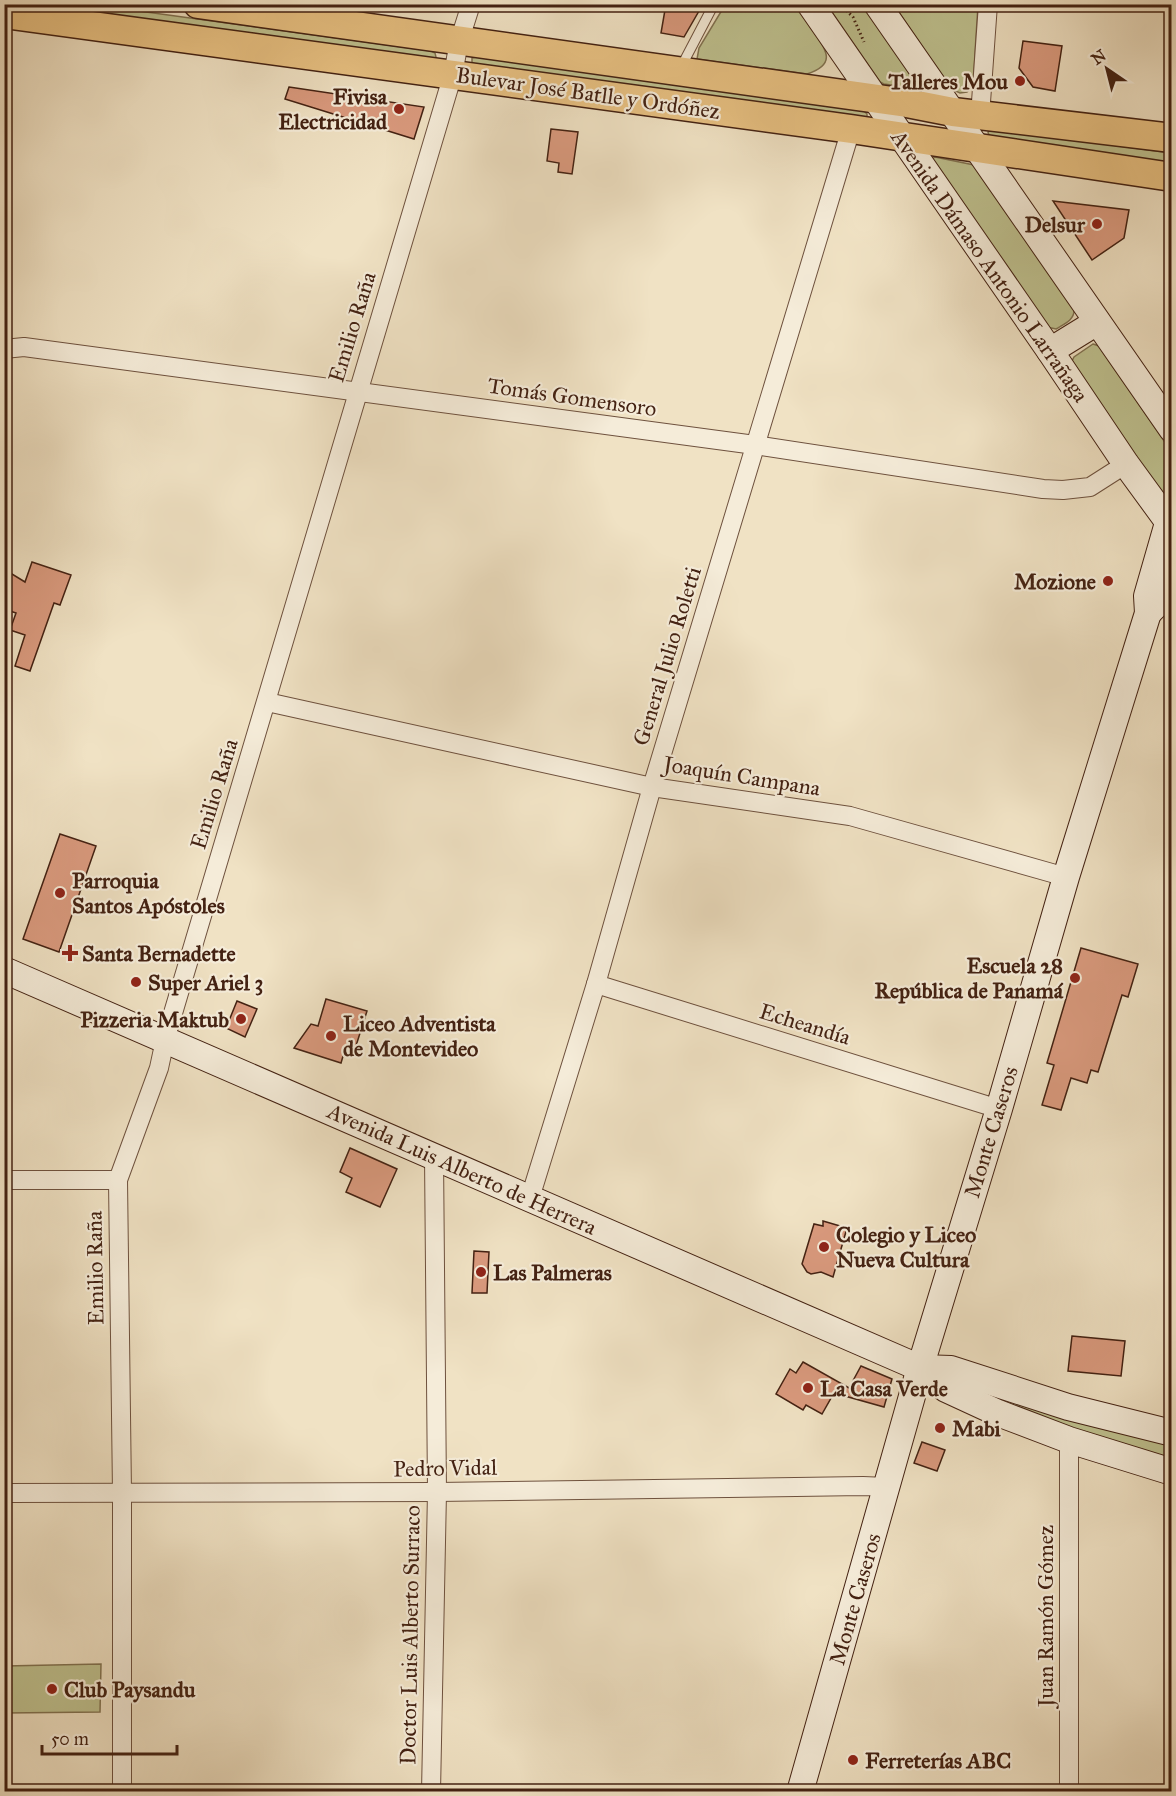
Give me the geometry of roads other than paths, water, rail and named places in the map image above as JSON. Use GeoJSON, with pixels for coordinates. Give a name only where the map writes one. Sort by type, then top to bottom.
{"type":"FeatureCollection","features":[{"type":"Feature","properties":{"kind":"main road","name":"Bulevar José Batlle y Ordóñez"},"geometry":{"type":"LineString","coordinates":[[198,4],[875,99],[967,114],[1172,138]]}},
{"type":"Feature","properties":{"kind":"main road","name":"Bulevar José Batlle y Ordóñez"},"geometry":{"type":"LineString","coordinates":[[4,14],[851,129],[1172,177]]}},
{"type":"Feature","properties":{"kind":"street","name":"Emilio Raña"},"geometry":{"type":"LineString","coordinates":[[122,1791],[122,1493],[118,1180],[159,1068],[165,1040],[453,74],[459,42],[471,4]]}},
{"type":"Feature","properties":{"kind":"street","name":"Avenida Dámaso Antonio Larrañaga"},"geometry":{"type":"LineString","coordinates":[[810,4],[1126,464],[1170,519]]}},
{"type":"Feature","properties":{"kind":"street"},"geometry":{"type":"LineString","coordinates":[[878,4],[967,114],[978,148],[1172,429]]}},
{"type":"Feature","properties":{"kind":"street"},"geometry":{"type":"LineString","coordinates":[[967,114],[988,4]]}},
{"type":"Feature","properties":{"kind":"street","name":"General Julio Roletti"},"geometry":{"type":"LineString","coordinates":[[530,1198],[851,129]]}},
{"type":"Feature","properties":{"kind":"street"},"geometry":{"type":"LineString","coordinates":[[1050,351],[1097,322]]}},
{"type":"Feature","properties":{"kind":"street","name":"Tomás Gomensoro"},"geometry":{"type":"LineString","coordinates":[[4,349],[24,347],[755,446],[1043,489],[1063,490],[1090,487],[1126,464]]}},
{"type":"Feature","properties":{"kind":"street","name":"Monte Caseros"},"geometry":{"type":"LineString","coordinates":[[800,1791],[920,1368],[999,1109],[1066,877],[1148,613],[1147,596],[1170,519]]}},
{"type":"Feature","properties":{"kind":"street","name":"Monte Caseros"},"geometry":{"type":"LineString","coordinates":[[1148,613],[1172,584]]}},
{"type":"Feature","properties":{"kind":"street","name":"Joaquín Campana"},"geometry":{"type":"LineString","coordinates":[[267,702],[652,787],[850,816],[1066,877]]}},
{"type":"Feature","properties":{"kind":"street","name":"Avenida Luis Alberto de Herrera"},"geometry":{"type":"LineString","coordinates":[[4,970],[920,1368],[945,1389],[998,1413],[1069,1440],[1172,1472]]}},
{"type":"Feature","properties":{"kind":"street","name":"Echeandía"},"geometry":{"type":"LineString","coordinates":[[596,984],[999,1109]]}},
{"type":"Feature","properties":{"kind":"street","name":"Doctor Luis Alberto Surraco"},"geometry":{"type":"LineString","coordinates":[[431,1791],[437,1492],[434,1156]]}},
{"type":"Feature","properties":{"kind":"street"},"geometry":{"type":"LineString","coordinates":[[4,1180],[118,1180]]}},
{"type":"Feature","properties":{"kind":"street","name":"Avenida Luis Alberto de Herrera"},"geometry":{"type":"LineString","coordinates":[[920,1368],[951,1369],[1068,1407],[1172,1433]]}},
{"type":"Feature","properties":{"kind":"street","name":"Juan Ramón Gómez"},"geometry":{"type":"LineString","coordinates":[[1069,1440],[1069,1791]]}},
{"type":"Feature","properties":{"kind":"street","name":"Pedro Vidal"},"geometry":{"type":"LineString","coordinates":[[4,1493],[437,1492],[887,1487]]}},
{"type":"Feature","properties":{"kind":"lane"},"geometry":{"type":"LineString","coordinates":[[678,72],[714,4]]}},
{"type":"Feature","properties":{"kind":"place","name":"Talleres Mou"},"geometry":{"type":"Point","coordinates":[1020,81]}},
{"type":"Feature","properties":{"kind":"place","name":"Fivisa Electricidad"},"geometry":{"type":"Point","coordinates":[399,109]}},
{"type":"Feature","properties":{"kind":"place","name":"Delsur"},"geometry":{"type":"Point","coordinates":[1097,224]}},
{"type":"Feature","properties":{"kind":"place","name":"Mozione"},"geometry":{"type":"Point","coordinates":[1108,581]}},
{"type":"Feature","properties":{"kind":"place","name":"Parroquia Santos Apóstoles"},"geometry":{"type":"Point","coordinates":[60,893]}},
{"type":"Feature","properties":{"kind":"place","name":"Santa Bernadette"},"geometry":{"type":"Point","coordinates":[70,953]}},
{"type":"Feature","properties":{"kind":"place","name":"Escuela 28 República de Panamá"},"geometry":{"type":"Point","coordinates":[1075,978]}},
{"type":"Feature","properties":{"kind":"place","name":"Super Ariel 3"},"geometry":{"type":"Point","coordinates":[136,982]}},
{"type":"Feature","properties":{"kind":"place","name":"Pizzeria Maktub"},"geometry":{"type":"Point","coordinates":[241,1019]}},
{"type":"Feature","properties":{"kind":"place","name":"Liceo Adventista de Montevideo"},"geometry":{"type":"Point","coordinates":[331,1036]}},
{"type":"Feature","properties":{"kind":"place","name":"Colegio y Liceo Nueva Cultura"},"geometry":{"type":"Point","coordinates":[824,1247]}},
{"type":"Feature","properties":{"kind":"place","name":"Las Palmeras"},"geometry":{"type":"Point","coordinates":[481,1272]}},
{"type":"Feature","properties":{"kind":"place","name":"La Casa Verde"},"geometry":{"type":"Point","coordinates":[808,1388]}},
{"type":"Feature","properties":{"kind":"place","name":"Mabi"},"geometry":{"type":"Point","coordinates":[940,1428]}},
{"type":"Feature","properties":{"kind":"place","name":"Club Paysandu"},"geometry":{"type":"Point","coordinates":[52,1689]}},
{"type":"Feature","properties":{"kind":"place","name":"Ferreterías ABC"},"geometry":{"type":"Point","coordinates":[853,1760]}}]}
